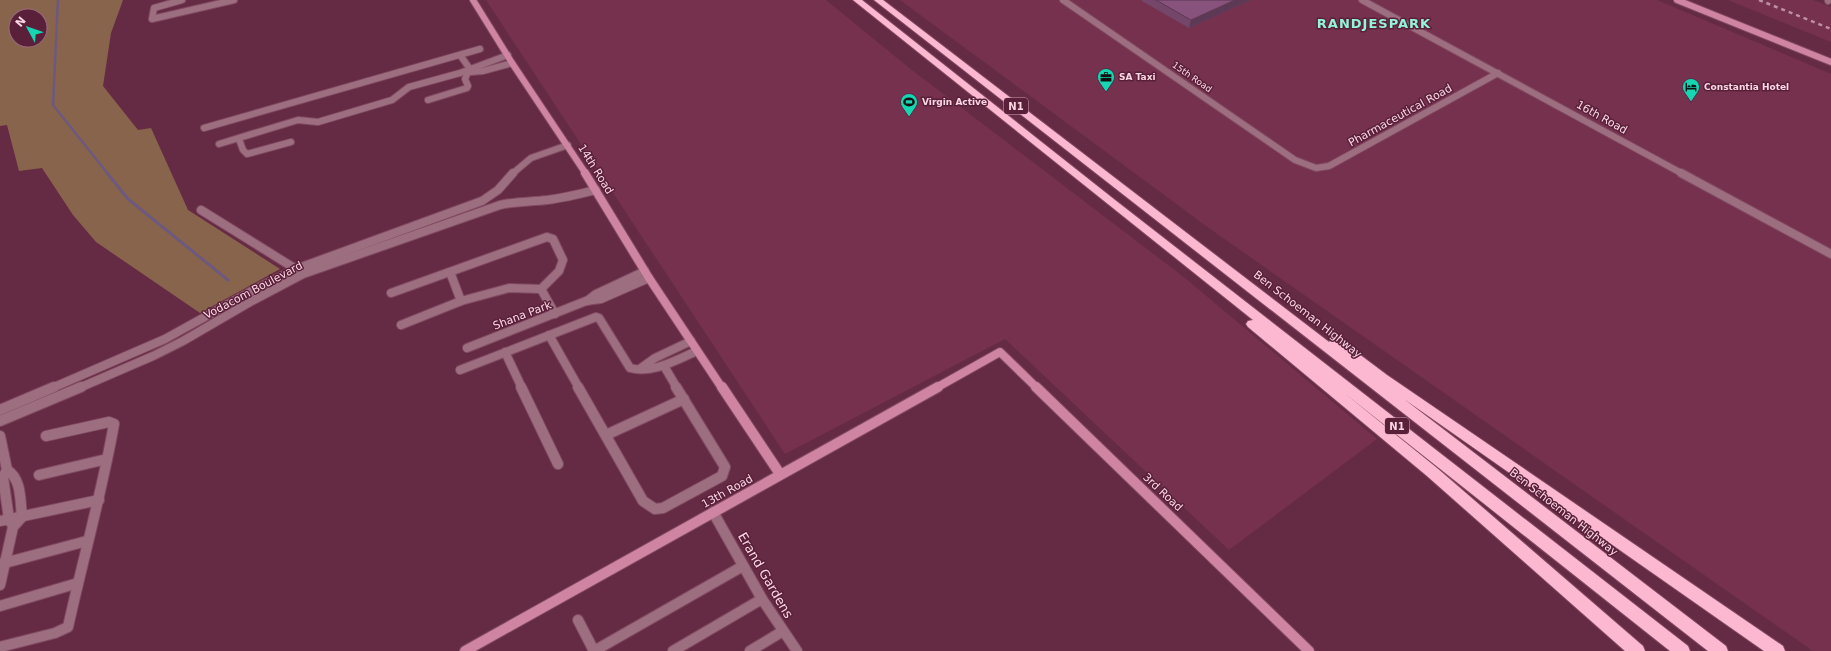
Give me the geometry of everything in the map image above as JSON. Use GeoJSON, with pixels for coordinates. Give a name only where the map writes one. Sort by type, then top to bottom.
{"type":"FeatureCollection","features":[{"type":"Feature","properties":{"kind":"highway","name":"N1"},"geometry":{"type":"LineString","coordinates":[[857,0],[1111,202],[1682,651]]}},
{"type":"Feature","properties":{"kind":"highway","name":"Ben Schoeman Highway"},"geometry":{"type":"LineString","coordinates":[[878,0],[1720,651]]}},
{"type":"Feature","properties":{"kind":"highway"},"geometry":{"type":"LineString","coordinates":[[1111,202],[1123,219],[1139,234],[1252,323],[1390,436],[1637,651]]}},
{"type":"Feature","properties":{"kind":"highway"},"geometry":{"type":"LineString","coordinates":[[1211,256],[1255,282],[1383,378],[1777,651]]}},
{"type":"Feature","properties":{"kind":"street"},"geometry":{"type":"LineString","coordinates":[[182,0],[156,6],[154,8],[152,19],[234,0]]}},
{"type":"Feature","properties":{"kind":"street","name":"14th Road"},"geometry":{"type":"LineString","coordinates":[[473,0],[512,62],[568,145],[647,274],[780,474]]}},
{"type":"Feature","properties":{"kind":"street","name":"15th Road"},"geometry":{"type":"LineString","coordinates":[[1063,0],[1295,160],[1311,167]]}},
{"type":"Feature","properties":{"kind":"street","name":"16th Road"},"geometry":{"type":"LineString","coordinates":[[1362,0],[1831,254]]}},
{"type":"Feature","properties":{"kind":"street"},"geometry":{"type":"LineString","coordinates":[[1678,0],[1831,66]]}},
{"type":"Feature","properties":{"kind":"street"},"geometry":{"type":"LineString","coordinates":[[1739,26],[1831,62]]}},
{"type":"Feature","properties":{"kind":"street"},"geometry":{"type":"LineString","coordinates":[[204,128],[480,48]]}},
{"type":"Feature","properties":{"kind":"street"},"geometry":{"type":"LineString","coordinates":[[460,55],[469,71]]}},
{"type":"Feature","properties":{"kind":"street"},"geometry":{"type":"LineString","coordinates":[[219,144],[298,120],[318,122],[377,104],[395,98],[409,88],[469,71],[508,55]]}},
{"type":"Feature","properties":{"kind":"street"},"geometry":{"type":"LineString","coordinates":[[469,71],[483,71],[512,62]]}},
{"type":"Feature","properties":{"kind":"street"},"geometry":{"type":"LineString","coordinates":[[428,100],[467,88],[468,86],[465,79],[469,71]]}},
{"type":"Feature","properties":{"kind":"street","name":"Pharmaceutical Road"},"geometry":{"type":"LineString","coordinates":[[1311,167],[1321,168],[1329,166],[1498,73]]}},
{"type":"Feature","properties":{"kind":"street"},"geometry":{"type":"LineString","coordinates":[[239,138],[242,150],[246,154],[291,142]]}},
{"type":"Feature","properties":{"kind":"street","name":"Vodacom Boulevard"},"geometry":{"type":"LineString","coordinates":[[0,410],[165,339],[257,288],[296,269],[482,202],[490,198],[526,162],[544,152],[568,145]]}},
{"type":"Feature","properties":{"kind":"street","name":"Vodacom Boulevard"},"geometry":{"type":"LineString","coordinates":[[0,421],[153,356],[183,341],[250,302],[303,274],[500,205],[517,201],[545,200],[572,196],[596,190]]}},
{"type":"Feature","properties":{"kind":"street"},"geometry":{"type":"LineString","coordinates":[[201,210],[303,274]]}},
{"type":"Feature","properties":{"kind":"street"},"geometry":{"type":"LineString","coordinates":[[391,293],[540,238],[550,237],[553,239],[563,260],[559,271],[541,289],[509,288],[461,302],[401,324]]}},
{"type":"Feature","properties":{"kind":"street"},"geometry":{"type":"LineString","coordinates":[[450,272],[461,302]]}},
{"type":"Feature","properties":{"kind":"street","name":"Shana Park"},"geometry":{"type":"LineString","coordinates":[[467,348],[586,301],[602,299],[647,274]]}},
{"type":"Feature","properties":{"kind":"street"},"geometry":{"type":"LineString","coordinates":[[541,289],[555,314]]}},
{"type":"Feature","properties":{"kind":"street"},"geometry":{"type":"LineString","coordinates":[[460,370],[596,317],[599,318],[630,368],[638,370],[664,366],[697,351]]}},
{"type":"Feature","properties":{"kind":"street"},"geometry":{"type":"LineString","coordinates":[[549,335],[643,501],[655,509],[663,508],[722,476],[725,467],[664,366]]}},
{"type":"Feature","properties":{"kind":"street"},"geometry":{"type":"LineString","coordinates":[[638,370],[655,358],[691,340]]}},
{"type":"Feature","properties":{"kind":"street"},"geometry":{"type":"LineString","coordinates":[[505,352],[558,464]]}},
{"type":"Feature","properties":{"kind":"street","name":"13th Road"},"geometry":{"type":"LineString","coordinates":[[465,651],[1000,352]]}},
{"type":"Feature","properties":{"kind":"street","name":"3rd Road"},"geometry":{"type":"LineString","coordinates":[[1000,352],[1309,651]]}},
{"type":"Feature","properties":{"kind":"street"},"geometry":{"type":"LineString","coordinates":[[606,435],[684,399]]}},
{"type":"Feature","properties":{"kind":"street"},"geometry":{"type":"LineString","coordinates":[[0,647],[66,629],[69,625],[87,541],[99,500],[114,422],[46,436]]}},
{"type":"Feature","properties":{"kind":"street"},"geometry":{"type":"LineString","coordinates":[[0,436],[7,470],[3,477],[7,523],[0,585]]}},
{"type":"Feature","properties":{"kind":"street"},"geometry":{"type":"LineString","coordinates":[[39,476],[107,459]]}},
{"type":"Feature","properties":{"kind":"street"},"geometry":{"type":"LineString","coordinates":[[7,470],[14,474],[19,487],[22,517]]}},
{"type":"Feature","properties":{"kind":"street"},"geometry":{"type":"LineString","coordinates":[[7,523],[22,517],[99,500]]}},
{"type":"Feature","properties":{"kind":"street","name":"Erand Gardens"},"geometry":{"type":"LineString","coordinates":[[713,512],[762,599],[797,651]]}},
{"type":"Feature","properties":{"kind":"street"},"geometry":{"type":"LineString","coordinates":[[3,563],[87,541]]}},
{"type":"Feature","properties":{"kind":"street"},"geometry":{"type":"LineString","coordinates":[[578,620],[594,651],[743,566]]}},
{"type":"Feature","properties":{"kind":"street"},"geometry":{"type":"LineString","coordinates":[[0,606],[78,583]]}},
{"type":"Feature","properties":{"kind":"street"},"geometry":{"type":"LineString","coordinates":[[673,651],[762,599]]}},
{"type":"Feature","properties":{"kind":"street"},"geometry":{"type":"LineString","coordinates":[[750,651],[783,630]]}},
{"type":"Feature","properties":{"kind":"shaded area"},"geometry":{"type":"Polygon","coordinates":[[[0,0],[123,0],[111,33],[103,86],[138,130],[151,128],[188,210],[280,269],[200,313],[96,242],[73,215],[42,168],[19,171],[7,125],[0,126],[0,0]]]}},
{"type":"Feature","properties":{"kind":"shaded area"},"geometry":{"type":"Polygon","coordinates":[[[486,0],[826,0],[908,67],[1185,278],[1377,439],[1229,550],[1005,339],[785,454],[486,0]]]}},
{"type":"Feature","properties":{"kind":"shaded area"},"geometry":{"type":"Polygon","coordinates":[[[900,0],[1657,0],[1831,74],[1831,651],[1813,651],[1584,491],[1213,231],[900,0]]]}},
{"type":"Feature","properties":{"kind":"shaded area"},"geometry":{"type":"Polygon","coordinates":[[[1728,0],[1813,0],[1831,7],[1831,42],[1728,0]]]}},
{"type":"Feature","properties":{"kind":"building"},"geometry":{"type":"Polygon","coordinates":[[[1156,0],[1235,0],[1191,20],[1156,0]]]}},
{"type":"Feature","properties":{"kind":"waterway"},"geometry":{"type":"LineString","coordinates":[[58,0],[53,105],[108,174]]}},
{"type":"Feature","properties":{"kind":"waterway"},"geometry":{"type":"LineString","coordinates":[[107,173],[128,199],[228,280]]}},
{"type":"Feature","properties":{"kind":"railway"},"geometry":{"type":"LineString","coordinates":[[1759,0],[1831,29]]}},
{"type":"Feature","properties":{"kind":"place","name":"SA Taxi"},"geometry":{"type":"Point","coordinates":[1106,92]}},
{"type":"Feature","properties":{"kind":"place","name":"Constantia Hotel"},"geometry":{"type":"Point","coordinates":[1691,102]}},
{"type":"Feature","properties":{"kind":"place","name":"Virgin Active"},"geometry":{"type":"Point","coordinates":[909,117]}},
{"type":"Feature","properties":{"kind":"district","name":"RANDJESPARK"},"geometry":{"type":"Point","coordinates":[1374,23]}}]}
